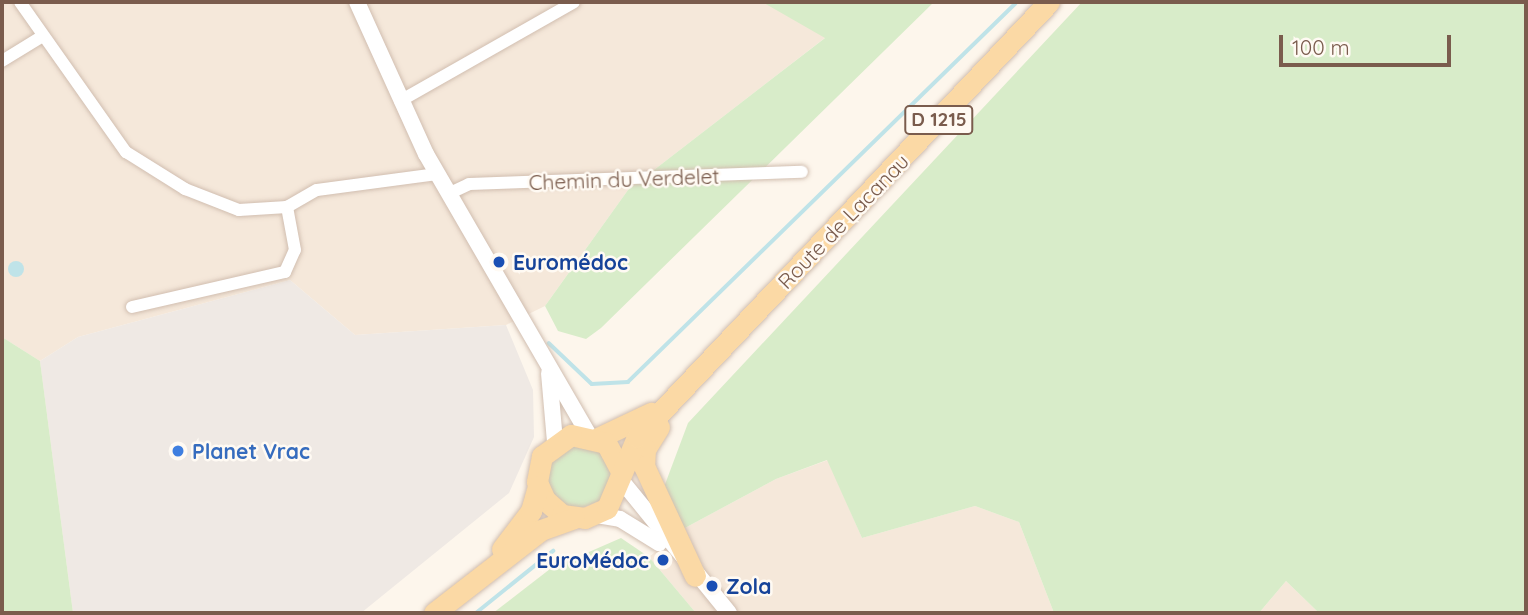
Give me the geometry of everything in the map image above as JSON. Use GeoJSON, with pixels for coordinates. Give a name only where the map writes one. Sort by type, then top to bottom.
{"type":"FeatureCollection","features":[{"type":"Feature","properties":{"kind":"main road","name":"Route de Lacanau"},"geometry":{"type":"LineString","coordinates":[[597,514],[615,499],[631,445],[663,407],[1049,2]]}},
{"type":"Feature","properties":{"kind":"main road"},"geometry":{"type":"LineString","coordinates":[[695,576],[644,454],[738,331]]}},
{"type":"Feature","properties":{"kind":"main road","name":"Route de Lacanau"},"geometry":{"type":"LineString","coordinates":[[555,442],[594,436],[663,407]]}},
{"type":"Feature","properties":{"kind":"main road"},"geometry":{"type":"LineString","coordinates":[[594,436],[614,452],[621,476]]}},
{"type":"Feature","properties":{"kind":"main road"},"geometry":{"type":"LineString","coordinates":[[464,589],[521,526],[538,486],[538,467],[555,442]]}},
{"type":"Feature","properties":{"kind":"main road"},"geometry":{"type":"LineString","coordinates":[[538,486],[552,509],[574,518]]}},
{"type":"Feature","properties":{"kind":"main road"},"geometry":{"type":"LineString","coordinates":[[434,613],[541,530],[574,518],[597,514]]}},
{"type":"Feature","properties":{"kind":"street"},"geometry":{"type":"LineString","coordinates":[[20,2],[108,130],[143,167],[239,210],[287,207],[317,190],[437,174]]}},
{"type":"Feature","properties":{"kind":"street"},"geometry":{"type":"LineString","coordinates":[[357,2],[400,101],[437,174],[545,361],[594,436]]}},
{"type":"Feature","properties":{"kind":"street"},"geometry":{"type":"LineString","coordinates":[[400,101],[574,2]]}},
{"type":"Feature","properties":{"kind":"street"},"geometry":{"type":"LineString","coordinates":[[2,61],[43,36]]}},
{"type":"Feature","properties":{"kind":"street","name":"Chemin du Verdelet"},"geometry":{"type":"LineString","coordinates":[[448,194],[469,184],[802,172]]}},
{"type":"Feature","properties":{"kind":"street"},"geometry":{"type":"LineString","coordinates":[[132,307],[285,272],[295,250],[287,207]]}},
{"type":"Feature","properties":{"kind":"street"},"geometry":{"type":"LineString","coordinates":[[545,361],[556,408],[555,442]]}},
{"type":"Feature","properties":{"kind":"street"},"geometry":{"type":"LineString","coordinates":[[621,476],[675,554],[729,613]]}},
{"type":"Feature","properties":{"kind":"street"},"geometry":{"type":"LineString","coordinates":[[597,514],[637,527],[675,554]]}},
{"type":"Feature","properties":{"kind":"shaded area"},"geometry":{"type":"Polygon","coordinates":[[[2,2],[767,2],[826,37],[628,190],[545,306],[506,325],[355,335],[290,280],[78,337],[40,361],[2,337],[2,2]]]}},
{"type":"Feature","properties":{"kind":"shaded area"},"geometry":{"type":"Polygon","coordinates":[[[290,280],[355,335],[506,325],[533,390],[534,437],[509,493],[361,613],[73,613],[40,361],[78,337],[290,280]]]}},
{"type":"Feature","properties":{"kind":"shaded area"},"geometry":{"type":"Polygon","coordinates":[[[828,460],[862,538],[975,506],[1019,522],[1054,613],[696,613],[649,557],[683,529],[776,479],[828,460]]]}},
{"type":"Feature","properties":{"kind":"shaded area"},"geometry":{"type":"Polygon","coordinates":[[[1286,581],[1319,613],[1259,613],[1286,581]]]}},
{"type":"Feature","properties":{"kind":"green space"},"geometry":{"type":"Polygon","coordinates":[[[934,2],[601,328],[586,339],[558,331],[545,306],[628,190],[825,38],[764,3],[934,2]]]}},
{"type":"Feature","properties":{"kind":"green space"},"geometry":{"type":"Polygon","coordinates":[[[1082,2],[1526,2],[1526,613],[1319,613],[1286,581],[1259,613],[1054,613],[1019,522],[975,506],[862,538],[827,460],[776,479],[683,529],[664,487],[688,423],[1082,2]]]}},
{"type":"Feature","properties":{"kind":"green space"},"geometry":{"type":"Polygon","coordinates":[[[2,337],[40,361],[73,613],[2,613],[2,337]]]}},
{"type":"Feature","properties":{"kind":"green space"},"geometry":{"type":"Polygon","coordinates":[[[588,441],[612,463],[607,498],[574,511],[546,489],[545,466],[557,448],[588,441]]]}},
{"type":"Feature","properties":{"kind":"green space"},"geometry":{"type":"Polygon","coordinates":[[[621,538],[649,557],[696,613],[493,613],[550,569],[621,538]]]}},
{"type":"Feature","properties":{"kind":"water"},"geometry":{"type":"Polygon","coordinates":[[[13,261],[19,261],[24,269],[22,275],[13,277],[8,272],[8,266],[13,261]]]}},
{"type":"Feature","properties":{"kind":"waterway"},"geometry":{"type":"LineString","coordinates":[[549,343],[592,384],[628,382],[1017,2]]}},
{"type":"Feature","properties":{"kind":"waterway"},"geometry":{"type":"LineString","coordinates":[[476,613],[553,551]]}},
{"type":"Feature","properties":{"kind":"place","name":"Euromédoc"},"geometry":{"type":"Point","coordinates":[499,262]}},
{"type":"Feature","properties":{"kind":"place","name":"Planet Vrac"},"geometry":{"type":"Point","coordinates":[178,451]}},
{"type":"Feature","properties":{"kind":"place","name":"EuroMédoc"},"geometry":{"type":"Point","coordinates":[663,560]}},
{"type":"Feature","properties":{"kind":"place","name":"Zola"},"geometry":{"type":"Point","coordinates":[712,586]}}]}
